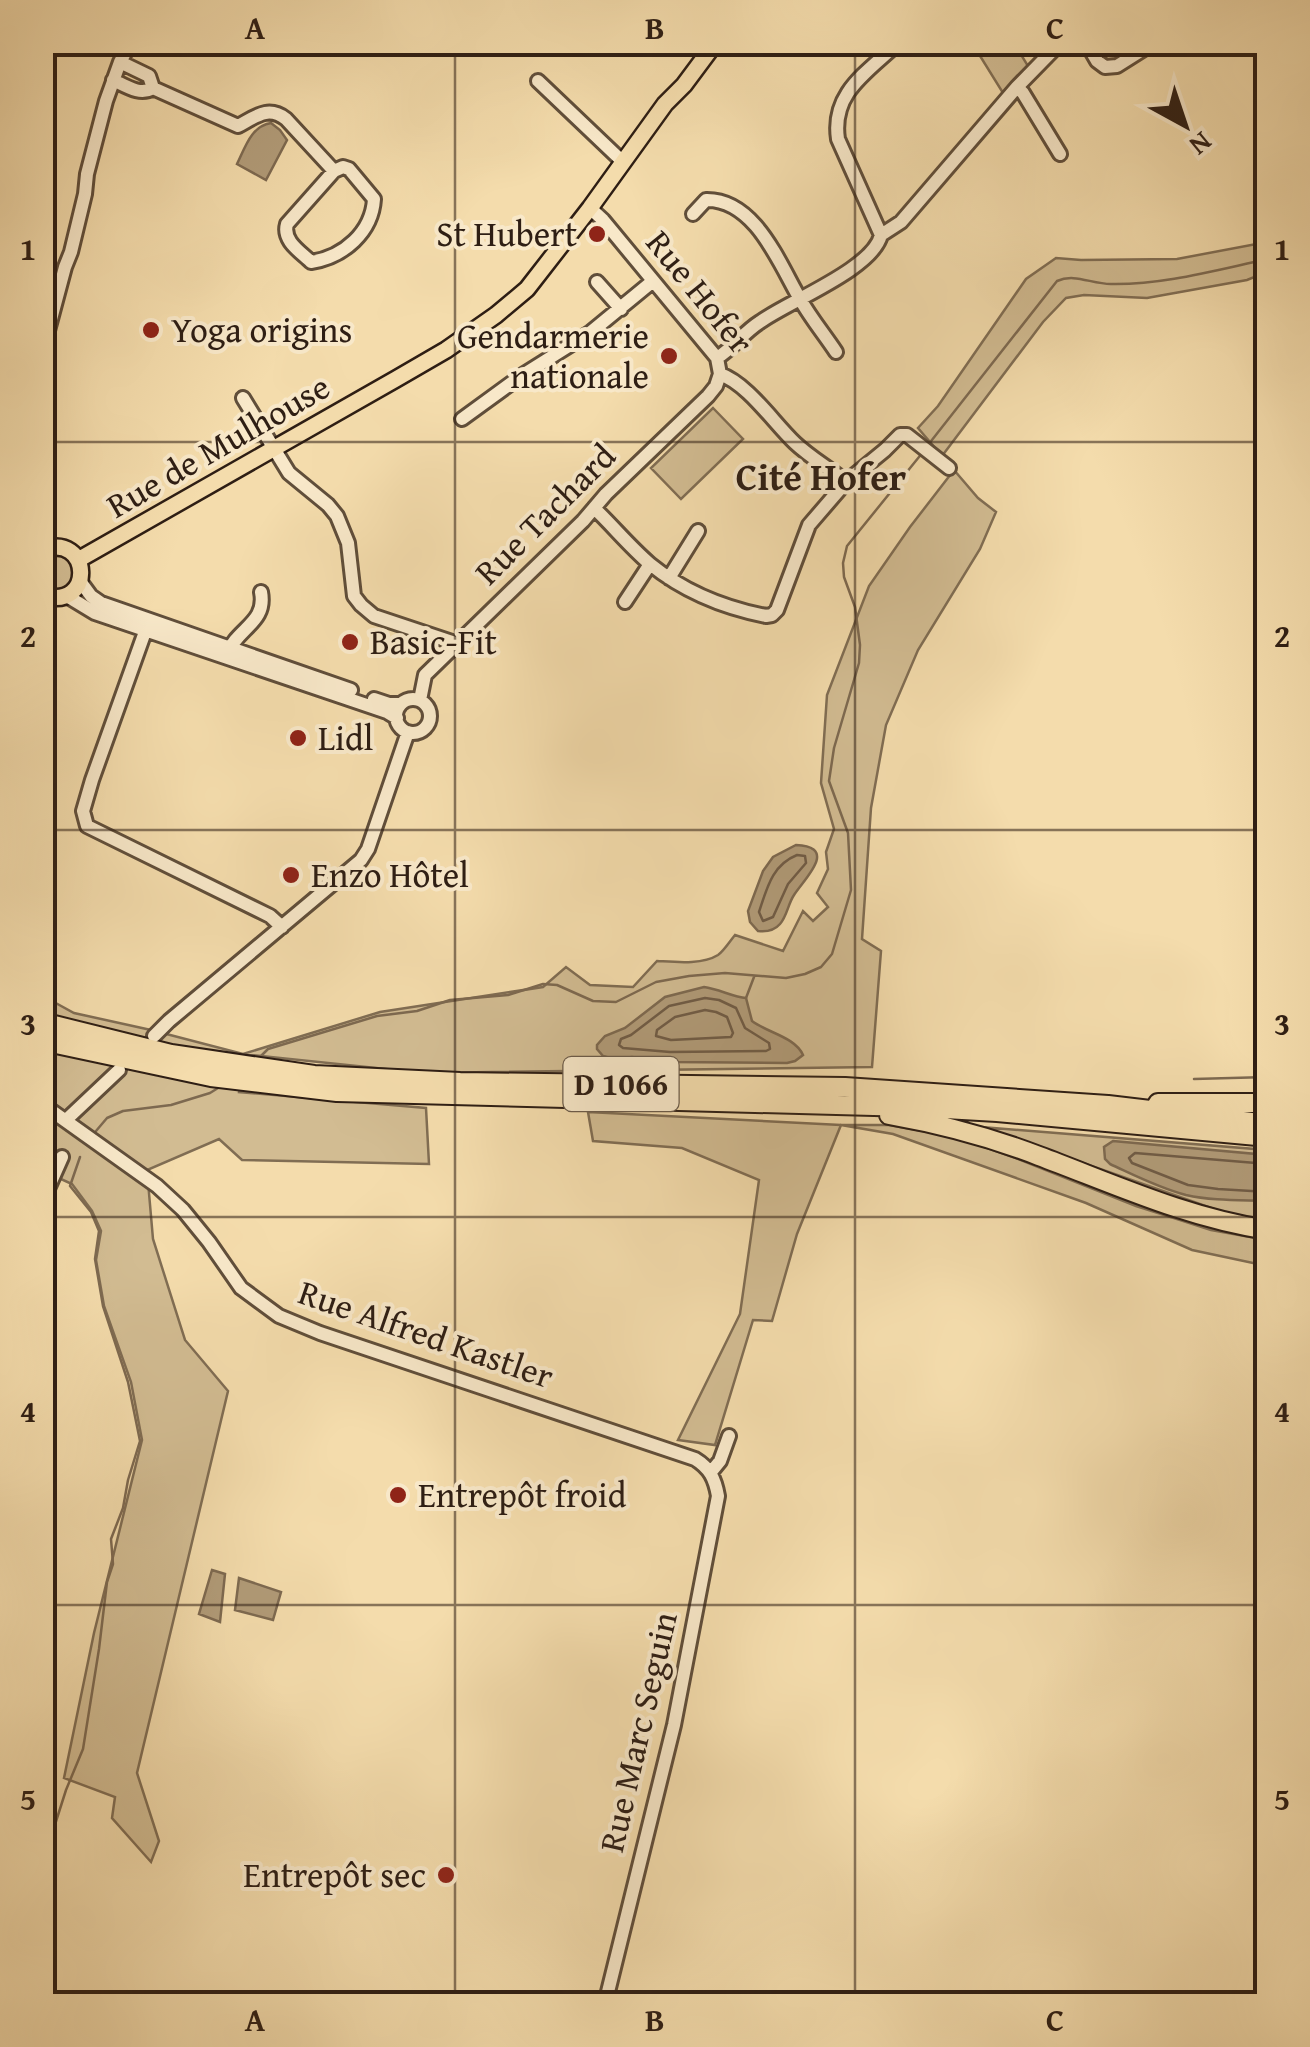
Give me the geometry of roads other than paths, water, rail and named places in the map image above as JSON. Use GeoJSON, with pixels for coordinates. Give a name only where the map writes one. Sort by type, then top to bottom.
{"type":"FeatureCollection","features":[{"type":"Feature","properties":{"kind":"highway"},"geometry":{"type":"LineString","coordinates":[[42,1011],[59,1018],[77,1040]]}},
{"type":"Feature","properties":{"kind":"highway","name":"D 1066"},"geometry":{"type":"LineString","coordinates":[[42,1022],[77,1040],[211,1076],[337,1092],[844,1107],[982,1136],[1192,1213],[1268,1230]]}},
{"type":"Feature","properties":{"kind":"highway"},"geometry":{"type":"LineString","coordinates":[[42,1039],[77,1040]]}},
{"type":"Feature","properties":{"kind":"highway","name":"D 1066"},"geometry":{"type":"LineString","coordinates":[[77,1040],[314,1075],[460,1082],[845,1087],[1108,1105],[1268,1103]]}},
{"type":"Feature","properties":{"kind":"highway"},"geometry":{"type":"LineString","coordinates":[[1108,1105],[1268,1124]]}},
{"type":"Feature","properties":{"kind":"highway"},"geometry":{"type":"LineString","coordinates":[[844,1107],[911,1106],[997,1112],[1268,1137]]}},
{"type":"Feature","properties":{"kind":"main road","name":"Rue de Mulhouse"},"geometry":{"type":"LineString","coordinates":[[78,560],[446,350],[496,315],[527,289],[664,104],[684,85],[716,42]]}},
{"type":"Feature","properties":{"kind":"main road"},"geometry":{"type":"LineString","coordinates":[[42,550],[56,546],[70,551],[82,570],[75,590],[67,596],[42,596]]}},
{"type":"Feature","properties":{"kind":"street"},"geometry":{"type":"LineString","coordinates":[[42,354],[86,194],[87,174],[112,80],[131,42]]}},
{"type":"Feature","properties":{"kind":"street"},"geometry":{"type":"LineString","coordinates":[[881,235],[838,139],[835,123],[847,92],[899,42]]}},
{"type":"Feature","properties":{"kind":"street"},"geometry":{"type":"LineString","coordinates":[[717,358],[757,323],[845,274],[878,244],[881,235],[901,222],[1017,87],[1062,42]]}},
{"type":"Feature","properties":{"kind":"street"},"geometry":{"type":"LineString","coordinates":[[1086,42],[1097,61],[1106,67],[1117,66],[1155,42]]}},
{"type":"Feature","properties":{"kind":"street"},"geometry":{"type":"LineString","coordinates":[[120,62],[149,76],[153,88],[238,126],[260,114],[278,114],[334,170]]}},
{"type":"Feature","properties":{"kind":"street"},"geometry":{"type":"LineString","coordinates":[[112,80],[137,91],[153,88]]}},
{"type":"Feature","properties":{"kind":"street"},"geometry":{"type":"LineString","coordinates":[[538,82],[624,162]]}},
{"type":"Feature","properties":{"kind":"street"},"geometry":{"type":"LineString","coordinates":[[1017,87],[1060,154]]}},
{"type":"Feature","properties":{"kind":"street"},"geometry":{"type":"LineString","coordinates":[[348,169],[374,198],[374,206],[351,246],[311,262],[286,238],[285,231],[334,170],[348,169]]}},
{"type":"Feature","properties":{"kind":"street"},"geometry":{"type":"LineString","coordinates":[[693,214],[706,200],[719,200],[744,215],[764,236],[836,352]]}},
{"type":"Feature","properties":{"kind":"street","name":"Rue Hofer"},"geometry":{"type":"LineString","coordinates":[[590,208],[717,358],[720,374],[740,383],[798,446],[846,482]]}},
{"type":"Feature","properties":{"kind":"street"},"geometry":{"type":"LineString","coordinates":[[462,419],[591,332],[653,281]]}},
{"type":"Feature","properties":{"kind":"street"},"geometry":{"type":"LineString","coordinates":[[597,282],[622,309]]}},
{"type":"Feature","properties":{"kind":"street","name":"Rue Tachard"},"geometry":{"type":"LineString","coordinates":[[420,700],[425,676],[455,643],[708,396],[720,374]]}},
{"type":"Feature","properties":{"kind":"street"},"geometry":{"type":"LineString","coordinates":[[243,398],[294,479],[328,505],[344,530],[352,559],[351,584],[361,605],[374,616],[455,643]]}},
{"type":"Feature","properties":{"kind":"street"},"geometry":{"type":"LineString","coordinates":[[594,508],[669,578],[715,601],[754,614],[772,615],[808,525],[846,482],[900,435],[907,434],[950,468]]}},
{"type":"Feature","properties":{"kind":"street"},"geometry":{"type":"LineString","coordinates":[[669,578],[698,531]]}},
{"type":"Feature","properties":{"kind":"street"},"geometry":{"type":"LineString","coordinates":[[626,602],[650,564]]}},
{"type":"Feature","properties":{"kind":"street"},"geometry":{"type":"LineString","coordinates":[[80,581],[101,602],[387,712],[399,711],[410,699],[420,700],[428,706],[429,721],[419,731],[408,732],[400,726],[399,711]]}},
{"type":"Feature","properties":{"kind":"street"},"geometry":{"type":"LineString","coordinates":[[228,652],[258,616],[263,606],[261,592]]}},
{"type":"Feature","properties":{"kind":"street"},"geometry":{"type":"LineString","coordinates":[[67,596],[95,613],[228,652]]}},
{"type":"Feature","properties":{"kind":"street"},"geometry":{"type":"LineString","coordinates":[[146,629],[87,796],[83,811],[87,826],[270,916],[282,927]]}},
{"type":"Feature","properties":{"kind":"street"},"geometry":{"type":"LineString","coordinates":[[154,1036],[360,860],[368,849],[408,732]]}},
{"type":"Feature","properties":{"kind":"street"},"geometry":{"type":"LineString","coordinates":[[66,1120],[119,1070]]}},
{"type":"Feature","properties":{"kind":"street","name":"Rue Alfred Kastler"},"geometry":{"type":"LineString","coordinates":[[42,1104],[158,1186],[183,1210],[241,1288],[278,1316],[695,1458],[710,1472]]}},
{"type":"Feature","properties":{"kind":"street"},"geometry":{"type":"LineString","coordinates":[[42,1202],[62,1156]]}},
{"type":"Feature","properties":{"kind":"street"},"geometry":{"type":"LineString","coordinates":[[710,1472],[720,1460],[729,1436]]}},
{"type":"Feature","properties":{"kind":"street","name":"Rue Marc Seguin"},"geometry":{"type":"LineString","coordinates":[[605,2004],[674,1725],[718,1496],[710,1472]]}},
{"type":"Feature","properties":{"kind":"water"},"geometry":{"type":"Polygon","coordinates":[[[271,123],[287,140],[266,180],[237,164],[258,128],[271,123]]]}},
{"type":"Feature","properties":{"kind":"water"},"geometry":{"type":"Polygon","coordinates":[[[796,845],[816,852],[815,865],[780,924],[758,931],[750,922],[748,911],[763,871],[773,857],[796,845]]]}},
{"type":"Feature","properties":{"kind":"water"},"geometry":{"type":"Polygon","coordinates":[[[704,987],[746,998],[752,1021],[788,1039],[803,1055],[787,1063],[670,1062],[614,1059],[597,1049],[605,1036],[625,1028],[665,997],[704,987]]]}},
{"type":"Feature","properties":{"kind":"water"},"geometry":{"type":"Polygon","coordinates":[[[1113,1141],[1267,1155],[1267,1201],[1196,1197],[1156,1185],[1105,1159],[1104,1147],[1113,1141]]]}},
{"type":"Feature","properties":{"kind":"water"},"geometry":{"type":"Polygon","coordinates":[[[212,1570],[225,1574],[220,1622],[199,1614],[212,1570]]]}},
{"type":"Feature","properties":{"kind":"water"},"geometry":{"type":"Polygon","coordinates":[[[239,1578],[281,1592],[273,1620],[235,1610],[239,1578]]]}},
{"type":"Feature","properties":{"kind":"waterway"},"geometry":{"type":"LineString","coordinates":[[928,445],[1057,281],[1070,278],[1111,284],[1150,282],[1268,259]]}},
{"type":"Feature","properties":{"kind":"waterway"},"geometry":{"type":"LineString","coordinates":[[259,1058],[268,1049],[377,1016],[417,1011],[450,1000],[508,995],[543,984],[557,985],[593,1001],[616,1002],[656,982],[689,976],[725,973],[786,978],[821,967],[832,954],[851,890],[848,833],[829,781],[834,748],[859,663],[855,607],[843,563],[847,546],[923,452]]}},
{"type":"Feature","properties":{"kind":"waterway"},"geometry":{"type":"LineString","coordinates":[[746,998],[754,977]]}},
{"type":"Feature","properties":{"kind":"waterway"},"geometry":{"type":"LineString","coordinates":[[1194,1079],[1268,1077]]}},
{"type":"Feature","properties":{"kind":"waterway"},"geometry":{"type":"LineString","coordinates":[[96,1131],[107,1118],[123,1111],[171,1105],[218,1088]]}},
{"type":"Feature","properties":{"kind":"waterway"},"geometry":{"type":"LineString","coordinates":[[45,1856],[83,1749],[107,1582],[113,1564],[111,1539],[140,1441],[128,1382],[103,1306],[95,1259],[99,1231],[91,1212],[70,1186],[80,1157]]}},
{"type":"Feature","properties":{"kind":"place","name":"St Hubert"},"geometry":{"type":"Point","coordinates":[597,234]}},
{"type":"Feature","properties":{"kind":"place","name":"Yoga origins"},"geometry":{"type":"Point","coordinates":[151,330]}},
{"type":"Feature","properties":{"kind":"place","name":"Gendarmerie nationale"},"geometry":{"type":"Point","coordinates":[669,356]}},
{"type":"Feature","properties":{"kind":"place","name":"Basic-Fit"},"geometry":{"type":"Point","coordinates":[350,642]}},
{"type":"Feature","properties":{"kind":"place","name":"Lidl"},"geometry":{"type":"Point","coordinates":[298,738]}},
{"type":"Feature","properties":{"kind":"place","name":"Enzo Hôtel"},"geometry":{"type":"Point","coordinates":[291,875]}},
{"type":"Feature","properties":{"kind":"place","name":"Entrepôt froid"},"geometry":{"type":"Point","coordinates":[398,1495]}},
{"type":"Feature","properties":{"kind":"place","name":"Entrepôt sec"},"geometry":{"type":"Point","coordinates":[446,1875]}},
{"type":"Feature","properties":{"kind":"district","name":"Cité Hofer"},"geometry":{"type":"Point","coordinates":[821,477]}}]}
